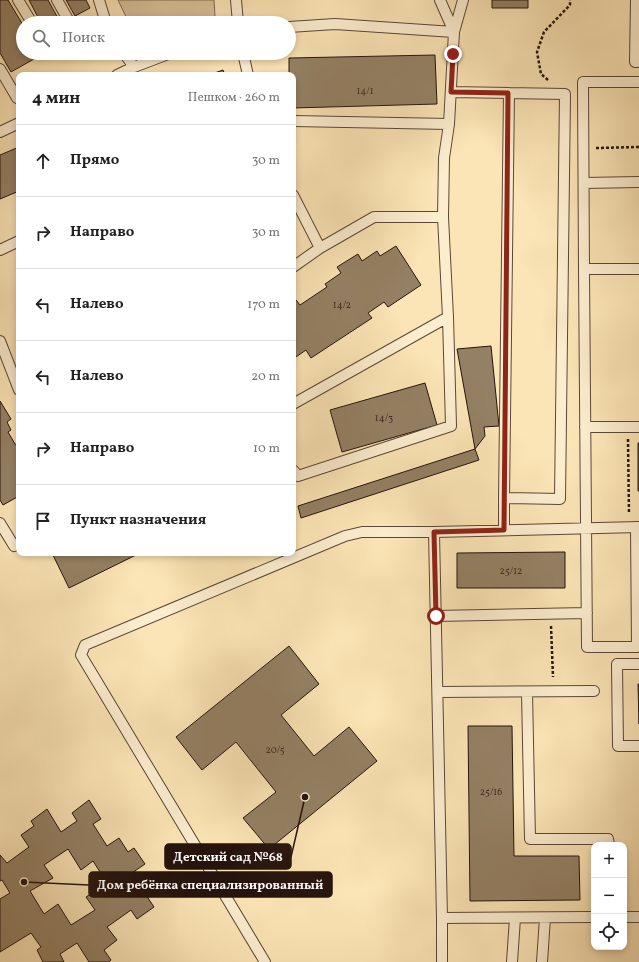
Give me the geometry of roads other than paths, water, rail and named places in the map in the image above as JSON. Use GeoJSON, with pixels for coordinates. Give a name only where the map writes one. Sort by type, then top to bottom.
{"type":"FeatureCollection","features":[{"type":"Feature","properties":{"kind":"lane"},"geometry":{"type":"LineString","coordinates":[[18,0],[28,16]]}},
{"type":"Feature","properties":{"kind":"lane"},"geometry":{"type":"LineString","coordinates":[[57,0],[66,16]]}},
{"type":"Feature","properties":{"kind":"lane"},"geometry":{"type":"LineString","coordinates":[[100,0],[102,16]]}},
{"type":"Feature","properties":{"kind":"lane"},"geometry":{"type":"LineString","coordinates":[[236,0],[237,16]]}},
{"type":"Feature","properties":{"kind":"lane"},"geometry":{"type":"LineString","coordinates":[[440,0],[454,32]]}},
{"type":"Feature","properties":{"kind":"lane"},"geometry":{"type":"LineString","coordinates":[[296,474],[298,476],[451,426],[443,217],[444,158],[449,124],[454,32],[463,0]]}},
{"type":"Feature","properties":{"kind":"lane"},"geometry":{"type":"LineString","coordinates":[[636,0],[635,62],[639,62]]}},
{"type":"Feature","properties":{"kind":"lane"},"geometry":{"type":"LineString","coordinates":[[296,27],[335,24],[454,32]]}},
{"type":"Feature","properties":{"kind":"lane"},"geometry":{"type":"LineString","coordinates":[[129,60],[134,67]]}},
{"type":"Feature","properties":{"kind":"lane"},"geometry":{"type":"LineString","coordinates":[[123,72],[152,60]]}},
{"type":"Feature","properties":{"kind":"lane"},"geometry":{"type":"LineString","coordinates":[[245,60],[247,72]]}},
{"type":"Feature","properties":{"kind":"lane"},"geometry":{"type":"LineString","coordinates":[[0,69],[16,96]]}},
{"type":"Feature","properties":{"kind":"lane"},"geometry":{"type":"LineString","coordinates":[[265,962],[81,655],[85,645],[345,536],[362,532],[434,532],[504,530],[586,528],[635,527],[637,647],[587,647],[586,612],[586,528],[583,82],[639,82]]}},
{"type":"Feature","properties":{"kind":"lane"},"geometry":{"type":"LineString","coordinates":[[451,92],[565,94],[560,499],[504,498]]}},
{"type":"Feature","properties":{"kind":"lane"},"geometry":{"type":"LineString","coordinates":[[504,530],[508,93]]}},
{"type":"Feature","properties":{"kind":"lane"},"geometry":{"type":"LineString","coordinates":[[296,121],[449,124]]}},
{"type":"Feature","properties":{"kind":"lane"},"geometry":{"type":"LineString","coordinates":[[0,132],[16,124]]}},
{"type":"Feature","properties":{"kind":"lane"},"geometry":{"type":"LineString","coordinates":[[584,183],[639,182]]}},
{"type":"Feature","properties":{"kind":"lane"},"geometry":{"type":"LineString","coordinates":[[296,201],[320,248]]}},
{"type":"Feature","properties":{"kind":"lane"},"geometry":{"type":"LineString","coordinates":[[296,265],[320,248],[374,217],[443,217]]}},
{"type":"Feature","properties":{"kind":"lane"},"geometry":{"type":"LineString","coordinates":[[0,250],[16,242]]}},
{"type":"Feature","properties":{"kind":"lane"},"geometry":{"type":"LineString","coordinates":[[584,269],[639,269]]}},
{"type":"Feature","properties":{"kind":"lane"},"geometry":{"type":"LineString","coordinates":[[296,402],[448,317]]}},
{"type":"Feature","properties":{"kind":"lane"},"geometry":{"type":"LineString","coordinates":[[0,340],[16,382]]}},
{"type":"Feature","properties":{"kind":"lane"},"geometry":{"type":"LineString","coordinates":[[585,427],[639,426]]}},
{"type":"Feature","properties":{"kind":"lane"},"geometry":{"type":"LineString","coordinates":[[0,523],[14,546],[16,545]]}},
{"type":"Feature","properties":{"kind":"lane"},"geometry":{"type":"LineString","coordinates":[[434,532],[442,962]]}},
{"type":"Feature","properties":{"kind":"lane"},"geometry":{"type":"LineString","coordinates":[[436,616],[586,612]]}},
{"type":"Feature","properties":{"kind":"lane"},"geometry":{"type":"LineString","coordinates":[[639,664],[617,664],[618,746],[639,746]]}},
{"type":"Feature","properties":{"kind":"lane"},"geometry":{"type":"LineString","coordinates":[[438,692],[594,691]]}},
{"type":"Feature","properties":{"kind":"lane"},"geometry":{"type":"LineString","coordinates":[[527,692],[530,838],[608,839],[608,842]]}},
{"type":"Feature","properties":{"kind":"lane"},"geometry":{"type":"LineString","coordinates":[[627,917],[639,917]]}},
{"type":"Feature","properties":{"kind":"lane"},"geometry":{"type":"LineString","coordinates":[[442,918],[591,918]]}},
{"type":"Feature","properties":{"kind":"lane"},"geometry":{"type":"LineString","coordinates":[[512,962],[516,918]]}},
{"type":"Feature","properties":{"kind":"lane"},"geometry":{"type":"LineString","coordinates":[[542,962],[544,918]]}},
{"type":"Feature","properties":{"kind":"place","name":"Детский сад №68"},"geometry":{"type":"Point","coordinates":[305,797]}},
{"type":"Feature","properties":{"kind":"place","name":"Дом ребёнка специализированный"},"geometry":{"type":"Point","coordinates":[24,882]}}]}
